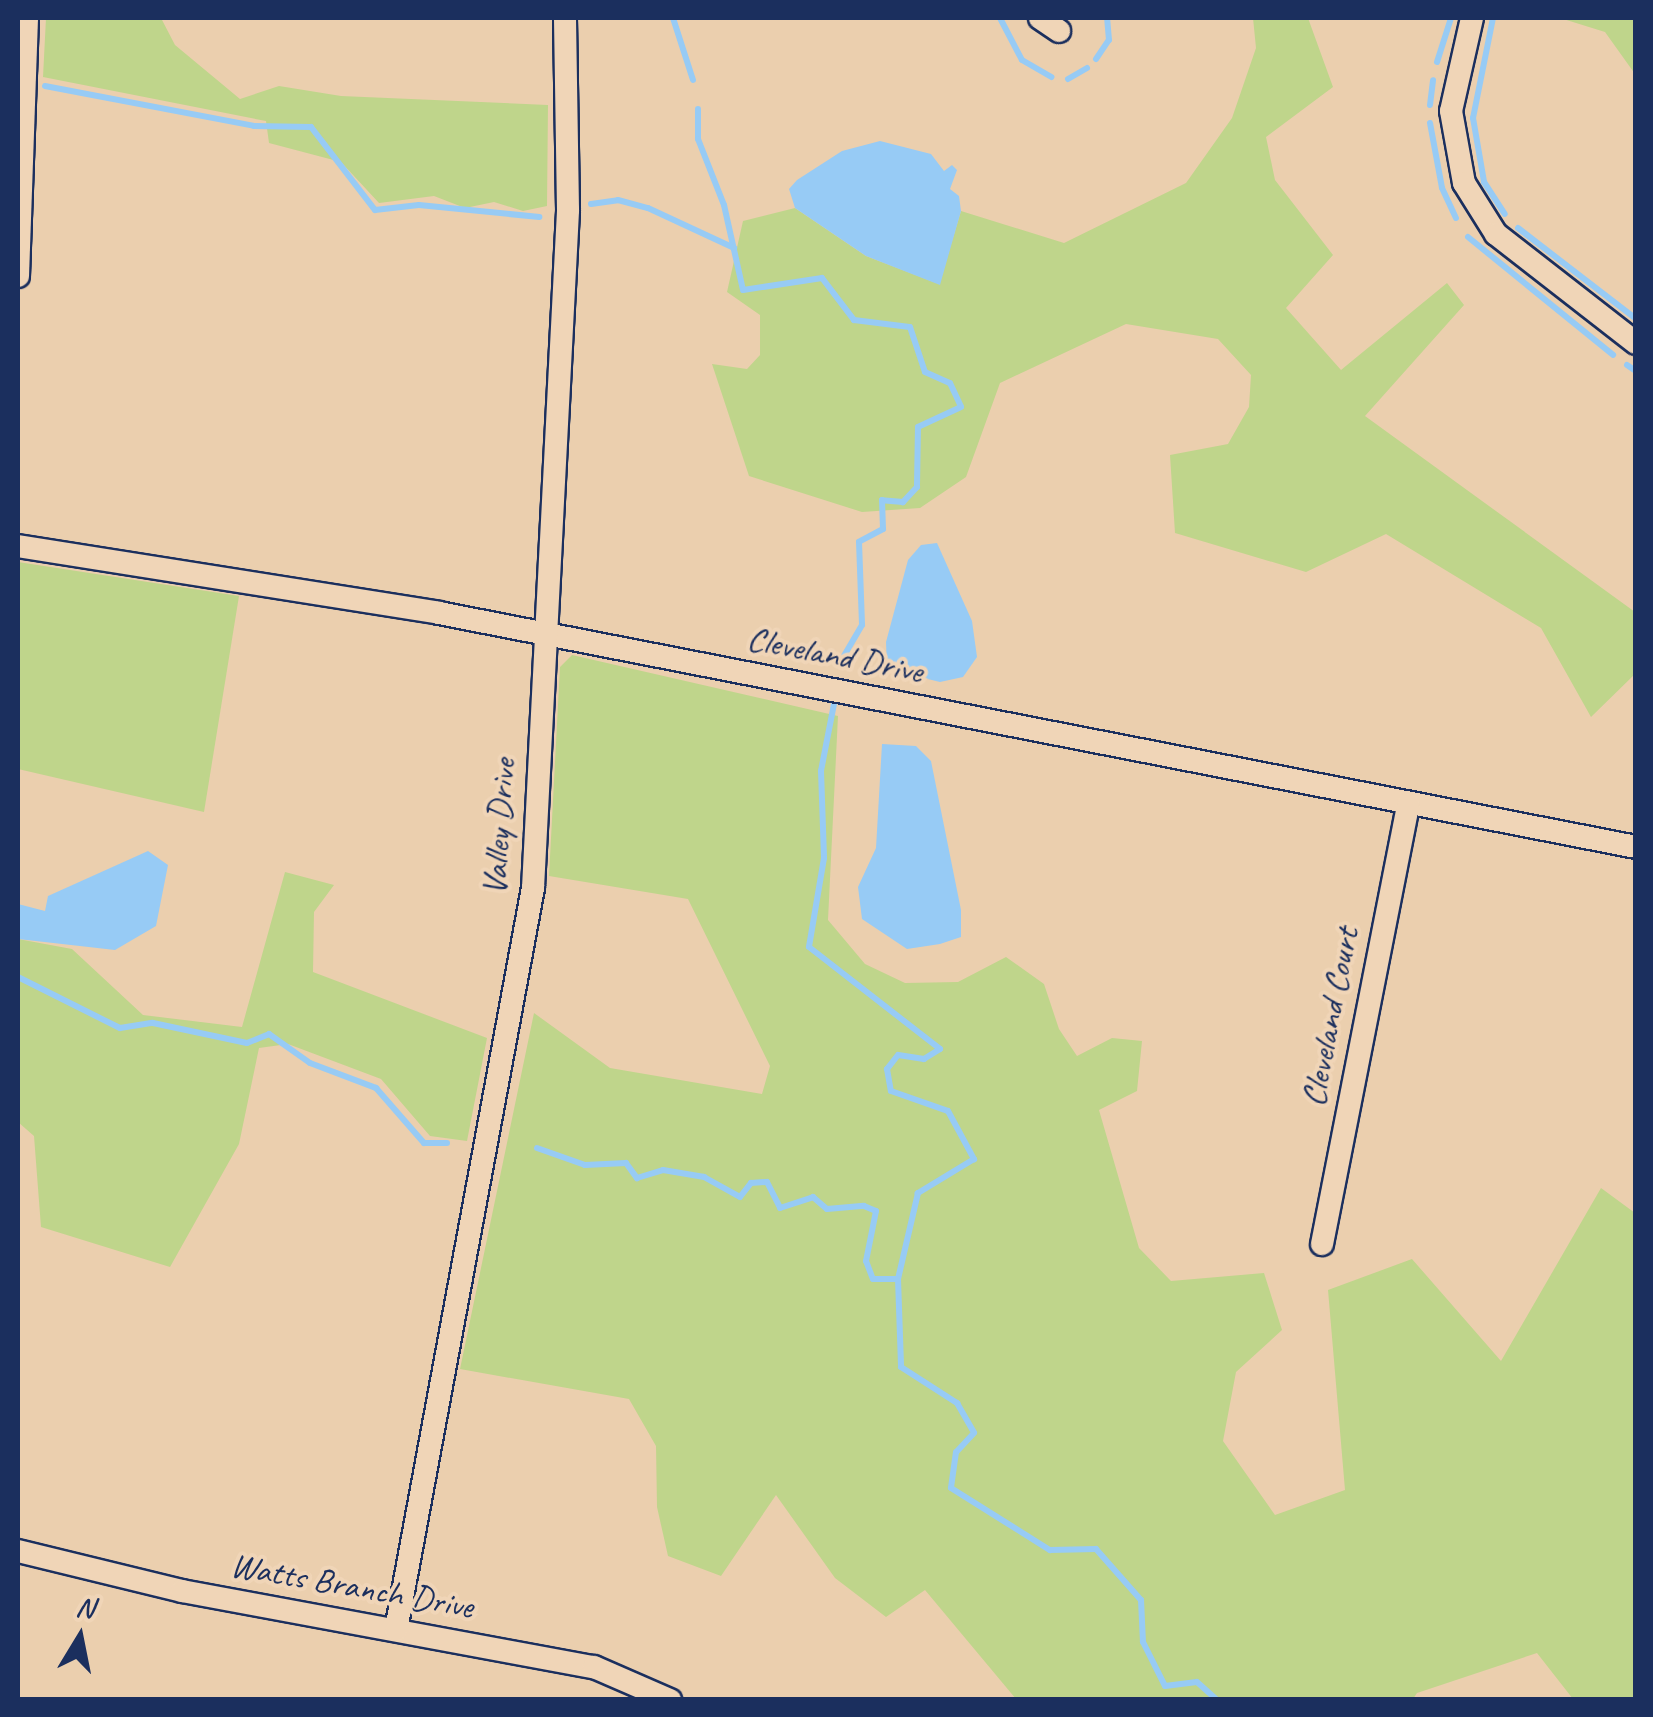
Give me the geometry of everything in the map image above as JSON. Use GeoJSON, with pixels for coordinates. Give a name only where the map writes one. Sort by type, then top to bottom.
{"type":"FeatureCollection","features":[{"type":"Feature","properties":{"kind":"street"},"geometry":{"type":"LineString","coordinates":[[18,276],[27,18]]}},
{"type":"Feature","properties":{"kind":"street","name":"Valley Drive"},"geometry":{"type":"LineString","coordinates":[[396,1630],[532,888],[568,210],[565,18]]}},
{"type":"Feature","properties":{"kind":"street"},"geometry":{"type":"LineString","coordinates":[[1472,18],[1451,111],[1464,182],[1496,234],[1636,343]]}},
{"type":"Feature","properties":{"kind":"street","name":"Cleveland Drive"},"geometry":{"type":"LineString","coordinates":[[18,546],[546,634],[1636,846]]}},
{"type":"Feature","properties":{"kind":"street","name":"Cleveland Court"},"geometry":{"type":"LineString","coordinates":[[1322,1244],[1408,804]]}},
{"type":"Feature","properties":{"kind":"street","name":"Watts Branch Drive"},"geometry":{"type":"LineString","coordinates":[[18,1551],[163,1587],[594,1667],[670,1700]]}},
{"type":"Feature","properties":{"kind":"green space"},"geometry":{"type":"Polygon","coordinates":[[[46,18],[161,18],[175,45],[240,99],[279,86],[341,96],[548,105],[547,206],[523,211],[494,202],[465,208],[434,196],[379,203],[341,162],[269,143],[266,121],[43,77],[46,18]]]}},
{"type":"Feature","properties":{"kind":"green space"},"geometry":{"type":"Polygon","coordinates":[[[1253,18],[1308,18],[1333,87],[1266,137],[1275,180],[1333,255],[1286,308],[1341,370],[1447,283],[1464,305],[1365,416],[1635,612],[1635,674],[1591,717],[1541,628],[1386,534],[1306,572],[1175,533],[1170,455],[1228,444],[1249,407],[1251,375],[1218,339],[1126,324],[1000,383],[966,477],[920,508],[862,512],[749,476],[712,364],[747,369],[760,355],[760,315],[727,292],[743,221],[795,208],[866,256],[939,284],[961,211],[1064,243],[1186,183],[1232,118],[1256,48],[1253,18]]]}},
{"type":"Feature","properties":{"kind":"green space"},"geometry":{"type":"Polygon","coordinates":[[[1560,18],[1635,18],[1635,74],[1605,32],[1560,18]]]}},
{"type":"Feature","properties":{"kind":"green space"},"geometry":{"type":"Polygon","coordinates":[[[18,562],[239,596],[204,812],[18,769],[18,562]]]}},
{"type":"Feature","properties":{"kind":"green space"},"geometry":{"type":"Polygon","coordinates":[[[572,655],[838,716],[828,920],[865,964],[905,983],[958,982],[1006,957],[1044,984],[1059,1029],[1077,1056],[1112,1038],[1142,1041],[1137,1091],[1099,1110],[1139,1248],[1171,1281],[1264,1273],[1282,1330],[1236,1372],[1223,1441],[1275,1515],[1345,1490],[1328,1290],[1412,1259],[1501,1361],[1601,1188],[1635,1213],[1635,1699],[1573,1699],[1537,1653],[1417,1693],[1413,1699],[1016,1699],[925,1590],[886,1617],[835,1578],[776,1495],[721,1576],[668,1556],[657,1507],[656,1446],[629,1399],[460,1369],[534,1013],[610,1068],[762,1094],[770,1066],[688,899],[549,876],[560,667],[572,655]]]}},
{"type":"Feature","properties":{"kind":"green space"},"geometry":{"type":"Polygon","coordinates":[[[285,872],[334,885],[314,912],[313,972],[487,1038],[467,1141],[430,1136],[381,1079],[288,1044],[259,1048],[239,1144],[170,1267],[41,1227],[34,1136],[18,1122],[18,939],[72,949],[143,1015],[242,1027],[285,872]]]}},
{"type":"Feature","properties":{"kind":"water"},"geometry":{"type":"Polygon","coordinates":[[[880,141],[931,154],[944,171],[952,165],[957,170],[950,189],[959,196],[961,211],[940,285],[866,256],[795,208],[789,189],[797,180],[842,151],[880,141]]]}},
{"type":"Feature","properties":{"kind":"water"},"geometry":{"type":"Polygon","coordinates":[[[937,543],[972,621],[977,657],[963,677],[940,682],[887,669],[886,642],[908,560],[921,545],[937,543]]]}},
{"type":"Feature","properties":{"kind":"water"},"geometry":{"type":"Polygon","coordinates":[[[882,744],[916,746],[931,761],[961,910],[961,937],[907,949],[862,919],[858,887],[876,848],[882,744]]]}},
{"type":"Feature","properties":{"kind":"water"},"geometry":{"type":"Polygon","coordinates":[[[148,851],[168,865],[156,926],[115,950],[18,939],[18,904],[45,911],[48,896],[148,851]]]}},
{"type":"Feature","properties":{"kind":"waterway"},"geometry":{"type":"LineString","coordinates":[[673,18],[693,80]]}},
{"type":"Feature","properties":{"kind":"waterway"},"geometry":{"type":"LineString","coordinates":[[1000,18],[1022,60],[1052,77]]}},
{"type":"Feature","properties":{"kind":"waterway"},"geometry":{"type":"LineString","coordinates":[[1096,59],[1109,40],[1107,18]]}},
{"type":"Feature","properties":{"kind":"waterway"},"geometry":{"type":"LineString","coordinates":[[1437,62],[1451,18]]}},
{"type":"Feature","properties":{"kind":"waterway"},"geometry":{"type":"LineString","coordinates":[[1493,18],[1473,118],[1484,182],[1505,214]]}},
{"type":"Feature","properties":{"kind":"waterway"},"geometry":{"type":"LineString","coordinates":[[1068,79],[1087,68]]}},
{"type":"Feature","properties":{"kind":"waterway"},"geometry":{"type":"LineString","coordinates":[[1430,105],[1433,80]]}},
{"type":"Feature","properties":{"kind":"waterway"},"geometry":{"type":"LineString","coordinates":[[45,86],[254,126],[311,127],[375,210],[419,205],[539,217]]}},
{"type":"Feature","properties":{"kind":"waterway"},"geometry":{"type":"LineString","coordinates":[[698,109],[698,139],[724,205],[743,290],[822,278],[854,320],[910,327],[925,372],[950,383],[961,407],[918,427],[917,487],[903,502],[882,500],[883,529],[859,542],[862,625],[841,661]]}},
{"type":"Feature","properties":{"kind":"waterway"},"geometry":{"type":"LineString","coordinates":[[1430,123],[1442,188],[1456,218]]}},
{"type":"Feature","properties":{"kind":"waterway"},"geometry":{"type":"LineString","coordinates":[[591,204],[618,200],[648,208],[734,248]]}},
{"type":"Feature","properties":{"kind":"waterway"},"geometry":{"type":"LineString","coordinates":[[1518,228],[1636,319]]}},
{"type":"Feature","properties":{"kind":"waterway"},"geometry":{"type":"LineString","coordinates":[[1468,237],[1613,355]]}},
{"type":"Feature","properties":{"kind":"waterway"},"geometry":{"type":"LineString","coordinates":[[1627,365],[1636,371]]}},
{"type":"Feature","properties":{"kind":"waterway"},"geometry":{"type":"LineString","coordinates":[[834,704],[821,771],[824,858],[809,947],[940,1049],[924,1059],[898,1055],[887,1069],[891,1091],[948,1111],[974,1159],[918,1193],[898,1279],[901,1367],[957,1403],[974,1433],[956,1452],[951,1488],[1050,1550],[1096,1549],[1141,1600],[1143,1642],[1165,1686],[1197,1682],[1217,1700]]}},
{"type":"Feature","properties":{"kind":"waterway"},"geometry":{"type":"LineString","coordinates":[[18,977],[120,1028],[153,1023],[247,1043],[269,1034],[310,1063],[376,1088],[424,1143],[447,1143]]}},
{"type":"Feature","properties":{"kind":"waterway"},"geometry":{"type":"LineString","coordinates":[[537,1148],[585,1165],[626,1163],[637,1178],[663,1170],[704,1177],[740,1197],[751,1183],[767,1182],[780,1208],[813,1197],[827,1209],[864,1206],[876,1211],[866,1261],[873,1279],[898,1279]]}}]}
